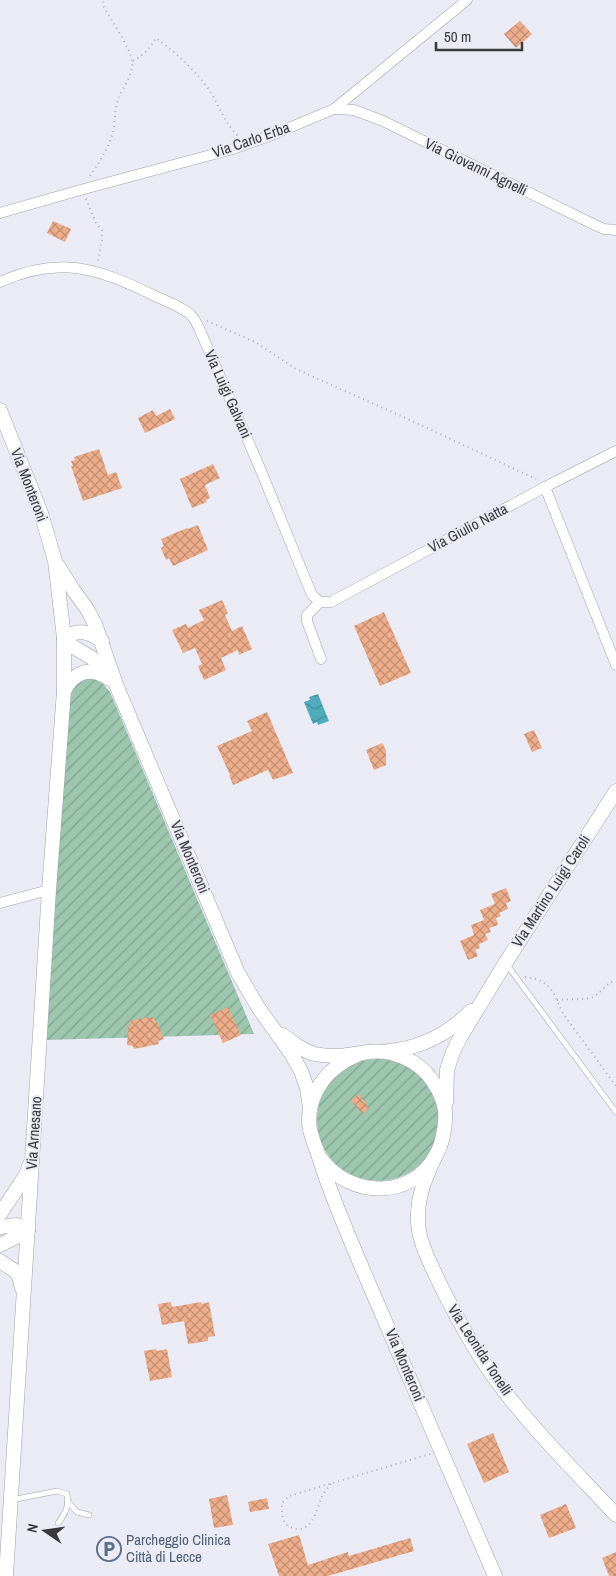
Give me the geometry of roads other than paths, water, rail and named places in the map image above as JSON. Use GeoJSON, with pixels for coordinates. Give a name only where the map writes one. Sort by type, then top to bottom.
{"type":"FeatureCollection","features":[{"type":"Feature","properties":{"kind":"main road","name":"Via Monteroni"},"geometry":{"type":"LineString","coordinates":[[0,410],[41,513],[55,561],[64,638],[64,691]]}},
{"type":"Feature","properties":{"kind":"main road","name":"Via Monteroni"},"geometry":{"type":"LineString","coordinates":[[55,561],[87,609],[102,642],[114,683],[238,972],[269,1023],[302,1071],[310,1108],[310,1131],[336,1208],[495,1576]]}},
{"type":"Feature","properties":{"kind":"main road"},"geometry":{"type":"LineString","coordinates":[[64,638],[70,634],[81,632],[93,635],[102,642]]}},
{"type":"Feature","properties":{"kind":"main road","name":"Via Monteroni"},"geometry":{"type":"LineString","coordinates":[[64,638],[72,646],[92,658],[114,683]]}},
{"type":"Feature","properties":{"kind":"main road"},"geometry":{"type":"LineString","coordinates":[[64,691],[69,681],[78,674],[89,671],[98,673],[114,683]]}},
{"type":"Feature","properties":{"kind":"main road","name":"Via Arnesano"},"geometry":{"type":"LineString","coordinates":[[6,1576],[49,890],[64,691]]}},
{"type":"Feature","properties":{"kind":"main road","name":"Via Martino Luigi Caroli"},"geometry":{"type":"LineString","coordinates":[[446,1119],[448,1070],[453,1052],[506,962],[616,791]]}},
{"type":"Feature","properties":{"kind":"main road","name":"Via Martino Luigi Caroli"},"geometry":{"type":"LineString","coordinates":[[383,1052],[402,1050],[420,1045],[450,1030],[488,992]]}},
{"type":"Feature","properties":{"kind":"main road","name":"Via Monteroni"},"geometry":{"type":"LineString","coordinates":[[269,1023],[302,1049],[313,1054],[331,1056],[357,1055]]}},
{"type":"Feature","properties":{"kind":"main road","name":"Via Monteroni"},"geometry":{"type":"LineString","coordinates":[[310,1108],[315,1092],[324,1078],[344,1060],[369,1052],[383,1052],[399,1056],[414,1063],[427,1074],[437,1087],[443,1102],[446,1119],[444,1136],[436,1155],[427,1168],[414,1178],[400,1185],[385,1188],[369,1188],[353,1184],[339,1177],[327,1167],[318,1154]]}},
{"type":"Feature","properties":{"kind":"main road"},"geometry":{"type":"LineString","coordinates":[[0,1214],[26,1175],[33,1154]]}},
{"type":"Feature","properties":{"kind":"main road","name":"Via Leonida Tonelli"},"geometry":{"type":"LineString","coordinates":[[436,1155],[425,1179],[419,1200],[418,1221],[421,1241],[444,1293],[493,1376],[530,1422],[616,1515]]}},
{"type":"Feature","properties":{"kind":"main road"},"geometry":{"type":"LineString","coordinates":[[0,1227],[17,1226],[28,1231]]}},
{"type":"Feature","properties":{"kind":"main road"},"geometry":{"type":"LineString","coordinates":[[0,1245],[28,1231]]}},
{"type":"Feature","properties":{"kind":"main road"},"geometry":{"type":"LineString","coordinates":[[0,1261],[18,1273],[24,1294]]}},
{"type":"Feature","properties":{"kind":"street","name":"Via Carlo Erba"},"geometry":{"type":"LineString","coordinates":[[0,213],[248,144],[334,109],[467,0]]}},
{"type":"Feature","properties":{"kind":"street","name":"Via Giovanni Agnelli"},"geometry":{"type":"LineString","coordinates":[[334,109],[354,110],[384,121],[595,225],[604,229],[616,230]]}},
{"type":"Feature","properties":{"kind":"street","name":"Via Luigi Galvani"},"geometry":{"type":"LineString","coordinates":[[0,282],[31,270],[50,267],[86,269],[139,288],[191,315],[199,328],[260,466],[312,595],[320,602]]}},
{"type":"Feature","properties":{"kind":"street","name":"Via Giulio Natta"},"geometry":{"type":"LineString","coordinates":[[320,602],[331,602],[544,487],[616,451]]}},
{"type":"Feature","properties":{"kind":"street"},"geometry":{"type":"LineString","coordinates":[[544,487],[616,665]]}},
{"type":"Feature","properties":{"kind":"street"},"geometry":{"type":"LineString","coordinates":[[320,602],[308,615],[307,622],[321,659]]}},
{"type":"Feature","properties":{"kind":"street"},"geometry":{"type":"LineString","coordinates":[[0,903],[49,890]]}},
{"type":"Feature","properties":{"kind":"lane"},"geometry":{"type":"LineString","coordinates":[[506,962],[616,1112]]}},
{"type":"Feature","properties":{"kind":"lane"},"geometry":{"type":"LineString","coordinates":[[11,1500],[56,1491],[67,1494],[66,1513],[58,1523]]}},
{"type":"Feature","properties":{"kind":"lane"},"geometry":{"type":"LineString","coordinates":[[68,1502],[77,1512],[89,1514]]}},
{"type":"Feature","properties":{"kind":"water"},"geometry":{"type":"Polygon","coordinates":[[[318,694],[329,721],[318,725],[317,722],[313,724],[304,702],[310,700],[309,697],[318,694]]]}},
{"type":"Feature","properties":{"kind":"place","name":"Parcheggio Clinica Città di Lecce"},"geometry":{"type":"Point","coordinates":[109,1549]}}]}
